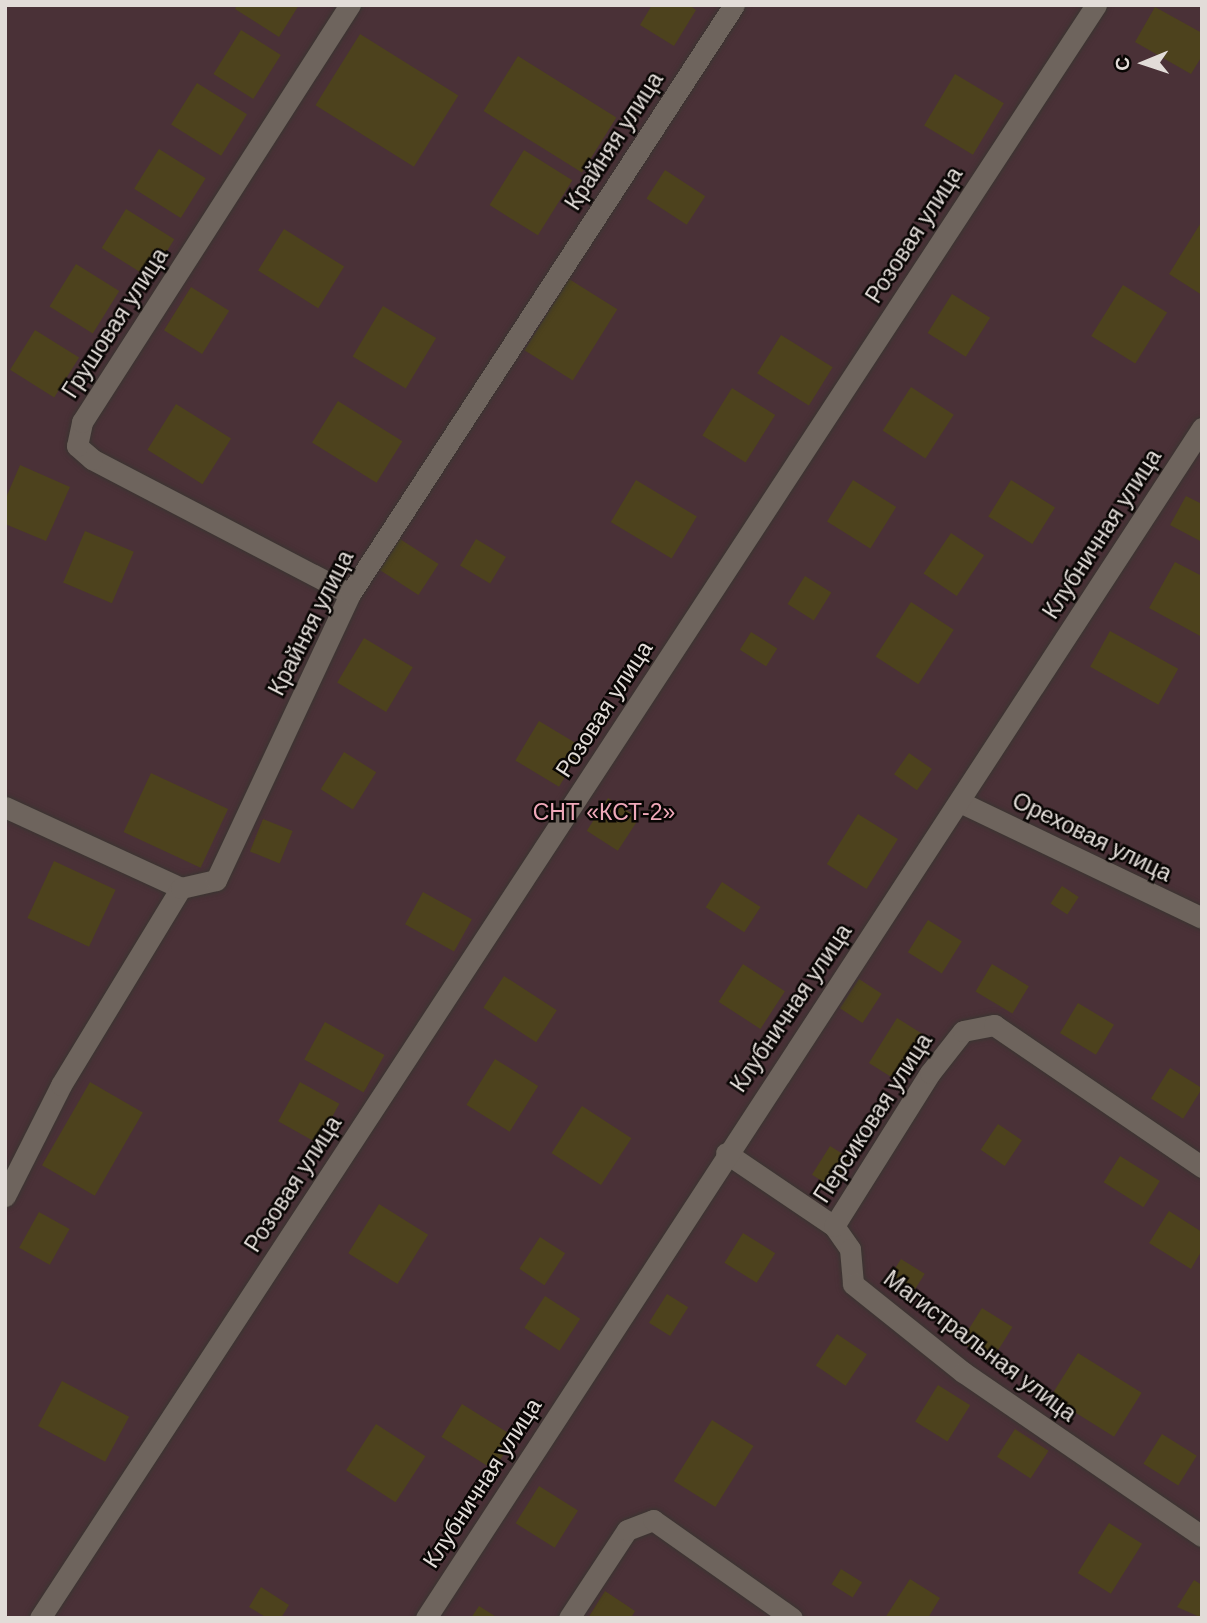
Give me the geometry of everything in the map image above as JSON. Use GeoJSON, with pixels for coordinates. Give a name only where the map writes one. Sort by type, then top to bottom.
{"type":"FeatureCollection","features":[{"type":"Feature","properties":{"kind":"street","name":"Грушовая улица"},"geometry":{"type":"LineString","coordinates":[[350,5],[82,422],[77,446],[92,459],[350,594]]}},
{"type":"Feature","properties":{"kind":"street","name":"Крайняя улица"},"geometry":{"type":"LineString","coordinates":[[181,888],[216,880],[350,594],[734,5]]}},
{"type":"Feature","properties":{"kind":"street","name":"Розовая улица"},"geometry":{"type":"LineString","coordinates":[[40,1618],[1096,5]]}},
{"type":"Feature","properties":{"kind":"street","name":"Клубничная улица"},"geometry":{"type":"LineString","coordinates":[[426,1618],[726,1153],[960,802],[1202,428]]}},
{"type":"Feature","properties":{"kind":"street","name":"Ореховая улица"},"geometry":{"type":"LineString","coordinates":[[960,802],[1202,918]]}},
{"type":"Feature","properties":{"kind":"street"},"geometry":{"type":"LineString","coordinates":[[5,807],[181,888],[61,1085],[5,1196]]}},
{"type":"Feature","properties":{"kind":"street","name":"Персиковая улица"},"geometry":{"type":"LineString","coordinates":[[834,1226],[930,1073],[963,1031],[993,1025],[1202,1167]]}},
{"type":"Feature","properties":{"kind":"street","name":"Магистральная улица"},"geometry":{"type":"LineString","coordinates":[[726,1153],[834,1226],[850,1249],[853,1284],[963,1372],[1202,1536]]}},
{"type":"Feature","properties":{"kind":"street"},"geometry":{"type":"LineString","coordinates":[[569,1618],[626,1530],[653,1520],[792,1618]]}},
{"type":"Feature","properties":{"kind":"green space","name":"СНТ «КСТ-2»"},"geometry":{"type":"Polygon","coordinates":[[[5,5],[1202,5],[1202,1618],[5,1618],[5,5]]]}},
{"type":"Feature","properties":{"kind":"building"},"geometry":{"type":"Polygon","coordinates":[[[237,5],[299,5],[279,37],[235,9],[237,5]]]}},
{"type":"Feature","properties":{"kind":"building"},"geometry":{"type":"Polygon","coordinates":[[[652,5],[689,5],[696,10],[674,46],[640,25],[652,5]]]}},
{"type":"Feature","properties":{"kind":"building"},"geometry":{"type":"Polygon","coordinates":[[[1155,7],[1202,33],[1202,56],[1191,74],[1135,42],[1155,7]]]}},
{"type":"Feature","properties":{"kind":"building"},"geometry":{"type":"Polygon","coordinates":[[[241,30],[281,55],[253,99],[213,74],[241,30]]]}},
{"type":"Feature","properties":{"kind":"building"},"geometry":{"type":"Polygon","coordinates":[[[360,34],[458,95],[414,167],[315,105],[360,34]]]}},
{"type":"Feature","properties":{"kind":"building"},"geometry":{"type":"Polygon","coordinates":[[[518,56],[616,117],[582,173],[484,111],[518,56]]]}},
{"type":"Feature","properties":{"kind":"building"},"geometry":{"type":"Polygon","coordinates":[[[955,74],[1004,103],[973,155],[924,125],[955,74]]]}},
{"type":"Feature","properties":{"kind":"building"},"geometry":{"type":"Polygon","coordinates":[[[197,83],[247,114],[221,156],[171,125],[197,83]]]}},
{"type":"Feature","properties":{"kind":"building"},"geometry":{"type":"Polygon","coordinates":[[[159,149],[206,178],[181,218],[134,189],[159,149]]]}},
{"type":"Feature","properties":{"kind":"building"},"geometry":{"type":"Polygon","coordinates":[[[524,150],[572,180],[538,235],[490,205],[524,150]]]}},
{"type":"Feature","properties":{"kind":"building"},"geometry":{"type":"Polygon","coordinates":[[[665,170],[705,196],[687,225],[646,199],[665,170]]]}},
{"type":"Feature","properties":{"kind":"building"},"geometry":{"type":"Polygon","coordinates":[[[126,209],[174,239],[150,278],[102,248],[126,209]]]}},
{"type":"Feature","properties":{"kind":"building"},"geometry":{"type":"Polygon","coordinates":[[[1202,221],[1202,295],[1169,274],[1202,221]]]}},
{"type":"Feature","properties":{"kind":"building"},"geometry":{"type":"Polygon","coordinates":[[[284,229],[344,267],[318,308],[258,271],[284,229]]]}},
{"type":"Feature","properties":{"kind":"building"},"geometry":{"type":"Polygon","coordinates":[[[76,264],[119,291],[93,333],[50,306],[76,264]]]}},
{"type":"Feature","properties":{"kind":"building"},"geometry":{"type":"Polygon","coordinates":[[[569,279],[617,309],[573,380],[524,350],[569,279]]]}},
{"type":"Feature","properties":{"kind":"building"},"geometry":{"type":"Polygon","coordinates":[[[1123,285],[1167,313],[1135,363],[1091,336],[1123,285]]]}},
{"type":"Feature","properties":{"kind":"building"},"geometry":{"type":"Polygon","coordinates":[[[191,287],[229,311],[202,354],[164,330],[191,287]]]}},
{"type":"Feature","properties":{"kind":"building"},"geometry":{"type":"Polygon","coordinates":[[[952,294],[990,318],[966,357],[928,333],[952,294]]]}},
{"type":"Feature","properties":{"kind":"building"},"geometry":{"type":"Polygon","coordinates":[[[383,306],[436,338],[406,389],[353,357],[383,306]]]}},
{"type":"Feature","properties":{"kind":"building"},"geometry":{"type":"Polygon","coordinates":[[[35,330],[79,358],[54,397],[10,370],[35,330]]]}},
{"type":"Feature","properties":{"kind":"building"},"geometry":{"type":"Polygon","coordinates":[[[781,335],[833,367],[809,405],[757,373],[781,335]]]}},
{"type":"Feature","properties":{"kind":"building"},"geometry":{"type":"Polygon","coordinates":[[[911,387],[954,415],[925,458],[883,431],[911,387]]]}},
{"type":"Feature","properties":{"kind":"building"},"geometry":{"type":"Polygon","coordinates":[[[732,388],[775,415],[746,463],[702,435],[732,388]]]}},
{"type":"Feature","properties":{"kind":"building"},"geometry":{"type":"Polygon","coordinates":[[[338,401],[402,441],[376,483],[312,443],[338,401]]]}},
{"type":"Feature","properties":{"kind":"building"},"geometry":{"type":"Polygon","coordinates":[[[176,404],[231,438],[203,484],[147,450],[176,404]]]}},
{"type":"Feature","properties":{"kind":"building"},"geometry":{"type":"Polygon","coordinates":[[[20,465],[70,487],[46,541],[5,524],[5,500],[20,465]]]}},
{"type":"Feature","properties":{"kind":"building"},"geometry":{"type":"Polygon","coordinates":[[[636,480],[697,517],[672,559],[611,522],[636,480]]]}},
{"type":"Feature","properties":{"kind":"building"},"geometry":{"type":"Polygon","coordinates":[[[853,480],[896,507],[870,549],[827,522],[853,480]]]}},
{"type":"Feature","properties":{"kind":"building"},"geometry":{"type":"Polygon","coordinates":[[[1011,480],[1055,508],[1032,544],[988,516],[1011,480]]]}},
{"type":"Feature","properties":{"kind":"building"},"geometry":{"type":"Polygon","coordinates":[[[1186,496],[1202,504],[1202,542],[1170,525],[1186,496]]]}},
{"type":"Feature","properties":{"kind":"building"},"geometry":{"type":"Polygon","coordinates":[[[85,531],[134,552],[112,603],[63,583],[85,531]]]}},
{"type":"Feature","properties":{"kind":"building"},"geometry":{"type":"Polygon","coordinates":[[[951,533],[984,555],[957,596],[924,574],[951,533]]]}},
{"type":"Feature","properties":{"kind":"building"},"geometry":{"type":"Polygon","coordinates":[[[400,539],[439,564],[418,595],[380,570],[400,539]]]}},
{"type":"Feature","properties":{"kind":"building"},"geometry":{"type":"Polygon","coordinates":[[[476,539],[506,557],[490,584],[460,566],[476,539]]]}},
{"type":"Feature","properties":{"kind":"building"},"geometry":{"type":"Polygon","coordinates":[[[1175,562],[1202,576],[1202,637],[1149,608],[1175,562]]]}},
{"type":"Feature","properties":{"kind":"building"},"geometry":{"type":"Polygon","coordinates":[[[805,576],[831,592],[814,620],[788,604],[805,576]]]}},
{"type":"Feature","properties":{"kind":"building"},"geometry":{"type":"Polygon","coordinates":[[[911,602],[954,630],[918,684],[876,657],[911,602]]]}},
{"type":"Feature","properties":{"kind":"building"},"geometry":{"type":"Polygon","coordinates":[[[1110,631],[1178,669],[1158,705],[1090,667],[1110,631]]]}},
{"type":"Feature","properties":{"kind":"building"},"geometry":{"type":"Polygon","coordinates":[[[751,632],[777,648],[766,666],[740,650],[751,632]]]}},
{"type":"Feature","properties":{"kind":"building"},"geometry":{"type":"Polygon","coordinates":[[[364,638],[413,667],[386,712],[337,683],[364,638]]]}},
{"type":"Feature","properties":{"kind":"building"},"geometry":{"type":"Polygon","coordinates":[[[539,721],[583,747],[559,787],[515,760],[539,721]]]}},
{"type":"Feature","properties":{"kind":"building"},"geometry":{"type":"Polygon","coordinates":[[[344,752],[376,772],[353,809],[321,789],[344,752]]]}},
{"type":"Feature","properties":{"kind":"building"},"geometry":{"type":"Polygon","coordinates":[[[909,753],[932,769],[917,790],[894,774],[909,753]]]}},
{"type":"Feature","properties":{"kind":"building"},"geometry":{"type":"Polygon","coordinates":[[[151,773],[228,809],[201,868],[124,832],[151,773]]]}},
{"type":"Feature","properties":{"kind":"building"},"geometry":{"type":"Polygon","coordinates":[[[608,798],[639,818],[618,851],[587,831],[608,798]]]}},
{"type":"Feature","properties":{"kind":"building"},"geometry":{"type":"Polygon","coordinates":[[[858,814],[898,839],[867,889],[827,864],[858,814]]]}},
{"type":"Feature","properties":{"kind":"building"},"geometry":{"type":"Polygon","coordinates":[[[263,819],[293,831],[280,863],[250,851],[263,819]]]}},
{"type":"Feature","properties":{"kind":"building"},"geometry":{"type":"Polygon","coordinates":[[[54,861],[116,890],[89,947],[27,918],[54,861]]]}},
{"type":"Feature","properties":{"kind":"building"},"geometry":{"type":"Polygon","coordinates":[[[722,882],[761,907],[744,932],[706,907],[722,882]]]}},
{"type":"Feature","properties":{"kind":"building"},"geometry":{"type":"Polygon","coordinates":[[[1062,886],[1079,897],[1067,915],[1051,904],[1062,886]]]}},
{"type":"Feature","properties":{"kind":"building"},"geometry":{"type":"Polygon","coordinates":[[[423,892],[472,919],[454,952],[405,924],[423,892]]]}},
{"type":"Feature","properties":{"kind":"building"},"geometry":{"type":"Polygon","coordinates":[[[928,920],[962,941],[942,973],[908,952],[928,920]]]}},
{"type":"Feature","properties":{"kind":"building"},"geometry":{"type":"Polygon","coordinates":[[[743,964],[785,991],[760,1029],[718,1002],[743,964]]]}},
{"type":"Feature","properties":{"kind":"building"},"geometry":{"type":"Polygon","coordinates":[[[992,964],[1029,986],[1012,1014],[976,991],[992,964]]]}},
{"type":"Feature","properties":{"kind":"building"},"geometry":{"type":"Polygon","coordinates":[[[504,976],[557,1010],[536,1042],[483,1008],[504,976]]]}},
{"type":"Feature","properties":{"kind":"building"},"geometry":{"type":"Polygon","coordinates":[[[859,979],[882,994],[863,1023],[840,1008],[859,979]]]}},
{"type":"Feature","properties":{"kind":"building"},"geometry":{"type":"Polygon","coordinates":[[[1078,1003],[1114,1025],[1096,1055],[1060,1033],[1078,1003]]]}},
{"type":"Feature","properties":{"kind":"building"},"geometry":{"type":"Polygon","coordinates":[[[897,1018],[924,1035],[896,1080],[869,1063],[897,1018]]]}},
{"type":"Feature","properties":{"kind":"building"},"geometry":{"type":"Polygon","coordinates":[[[325,1022],[384,1055],[364,1093],[304,1060],[325,1022]]]}},
{"type":"Feature","properties":{"kind":"building"},"geometry":{"type":"Polygon","coordinates":[[[495,1059],[538,1086],[510,1132],[466,1105],[495,1059]]]}},
{"type":"Feature","properties":{"kind":"building"},"geometry":{"type":"Polygon","coordinates":[[[1170,1068],[1202,1088],[1183,1119],[1151,1099],[1170,1068]]]}},
{"type":"Feature","properties":{"kind":"building"},"geometry":{"type":"Polygon","coordinates":[[[90,1082],[143,1112],[95,1196],[42,1165],[90,1082]]]}},
{"type":"Feature","properties":{"kind":"building"},"geometry":{"type":"Polygon","coordinates":[[[300,1082],[339,1104],[318,1143],[278,1121],[300,1082]]]}},
{"type":"Feature","properties":{"kind":"building"},"geometry":{"type":"Polygon","coordinates":[[[582,1106],[631,1138],[601,1185],[552,1153],[582,1106]]]}},
{"type":"Feature","properties":{"kind":"building"},"geometry":{"type":"Polygon","coordinates":[[[998,1124],[1022,1140],[1005,1166],[981,1150],[998,1124]]]}},
{"type":"Feature","properties":{"kind":"building"},"geometry":{"type":"Polygon","coordinates":[[[830,1146],[852,1160],[834,1189],[812,1175],[830,1146]]]}},
{"type":"Feature","properties":{"kind":"building"},"geometry":{"type":"Polygon","coordinates":[[[1120,1156],[1160,1181],[1143,1207],[1104,1182],[1120,1156]]]}},
{"type":"Feature","properties":{"kind":"building"},"geometry":{"type":"Polygon","coordinates":[[[379,1204],[428,1235],[397,1284],[348,1253],[379,1204]]]}},
{"type":"Feature","properties":{"kind":"building"},"geometry":{"type":"Polygon","coordinates":[[[1169,1211],[1202,1232],[1202,1250],[1191,1269],[1149,1243],[1169,1211]]]}},
{"type":"Feature","properties":{"kind":"building"},"geometry":{"type":"Polygon","coordinates":[[[39,1212],[70,1229],[50,1265],[19,1248],[39,1212]]]}},
{"type":"Feature","properties":{"kind":"building"},"geometry":{"type":"Polygon","coordinates":[[[743,1233],[775,1253],[757,1283],[724,1263],[743,1233]]]}},
{"type":"Feature","properties":{"kind":"building"},"geometry":{"type":"Polygon","coordinates":[[[540,1237],[565,1253],[544,1285],[519,1269],[540,1237]]]}},
{"type":"Feature","properties":{"kind":"building"},"geometry":{"type":"Polygon","coordinates":[[[901,1259],[925,1274],[910,1298],[886,1283],[901,1259]]]}},
{"type":"Feature","properties":{"kind":"building"},"geometry":{"type":"Polygon","coordinates":[[[667,1294],[688,1307],[670,1336],[649,1323],[667,1294]]]}},
{"type":"Feature","properties":{"kind":"building"},"geometry":{"type":"Polygon","coordinates":[[[545,1296],[580,1319],[560,1351],[524,1328],[545,1296]]]}},
{"type":"Feature","properties":{"kind":"building"},"geometry":{"type":"Polygon","coordinates":[[[982,1308],[1013,1327],[991,1361],[961,1342],[982,1308]]]}},
{"type":"Feature","properties":{"kind":"building"},"geometry":{"type":"Polygon","coordinates":[[[837,1334],[867,1354],[846,1386],[816,1366],[837,1334]]]}},
{"type":"Feature","properties":{"kind":"building"},"geometry":{"type":"Polygon","coordinates":[[[1078,1353],[1142,1393],[1114,1437],[1050,1397],[1078,1353]]]}},
{"type":"Feature","properties":{"kind":"building"},"geometry":{"type":"Polygon","coordinates":[[[62,1381],[129,1417],[105,1462],[38,1426],[62,1381]]]}},
{"type":"Feature","properties":{"kind":"building"},"geometry":{"type":"Polygon","coordinates":[[[938,1385],[970,1405],[947,1442],[915,1421],[938,1385]]]}},
{"type":"Feature","properties":{"kind":"building"},"geometry":{"type":"Polygon","coordinates":[[[462,1404],[515,1437],[494,1470],[441,1437],[462,1404]]]}},
{"type":"Feature","properties":{"kind":"building"},"geometry":{"type":"Polygon","coordinates":[[[712,1420],[754,1446],[715,1507],[674,1481],[712,1420]]]}},
{"type":"Feature","properties":{"kind":"building"},"geometry":{"type":"Polygon","coordinates":[[[376,1424],[425,1456],[396,1502],[346,1470],[376,1424]]]}},
{"type":"Feature","properties":{"kind":"building"},"geometry":{"type":"Polygon","coordinates":[[[1015,1429],[1049,1451],[1031,1478],[997,1457],[1015,1429]]]}},
{"type":"Feature","properties":{"kind":"building"},"geometry":{"type":"Polygon","coordinates":[[[1162,1434],[1197,1456],[1178,1485],[1143,1464],[1162,1434]]]}},
{"type":"Feature","properties":{"kind":"building"},"geometry":{"type":"Polygon","coordinates":[[[539,1486],[578,1510],[555,1548],[516,1523],[539,1486]]]}},
{"type":"Feature","properties":{"kind":"building"},"geometry":{"type":"Polygon","coordinates":[[[1109,1523],[1142,1544],[1111,1594],[1078,1573],[1109,1523]]]}},
{"type":"Feature","properties":{"kind":"building"},"geometry":{"type":"Polygon","coordinates":[[[841,1569],[862,1582],[853,1598],[831,1584],[841,1569]]]}},
{"type":"Feature","properties":{"kind":"building"},"geometry":{"type":"Polygon","coordinates":[[[910,1579],[940,1598],[928,1618],[885,1618],[910,1579]]]}},
{"type":"Feature","properties":{"kind":"building"},"geometry":{"type":"Polygon","coordinates":[[[1194,1580],[1202,1585],[1202,1618],[1177,1607],[1194,1580]]]}},
{"type":"Feature","properties":{"kind":"building"},"geometry":{"type":"Polygon","coordinates":[[[261,1587],[289,1605],[281,1618],[267,1618],[249,1607],[261,1587]]]}},
{"type":"Feature","properties":{"kind":"building"},"geometry":{"type":"Polygon","coordinates":[[[605,1591],[635,1611],[631,1618],[588,1618],[605,1591]]]}},
{"type":"Feature","properties":{"kind":"building"},"geometry":{"type":"Polygon","coordinates":[[[479,1606],[498,1618],[471,1618],[479,1606]]]}}]}
